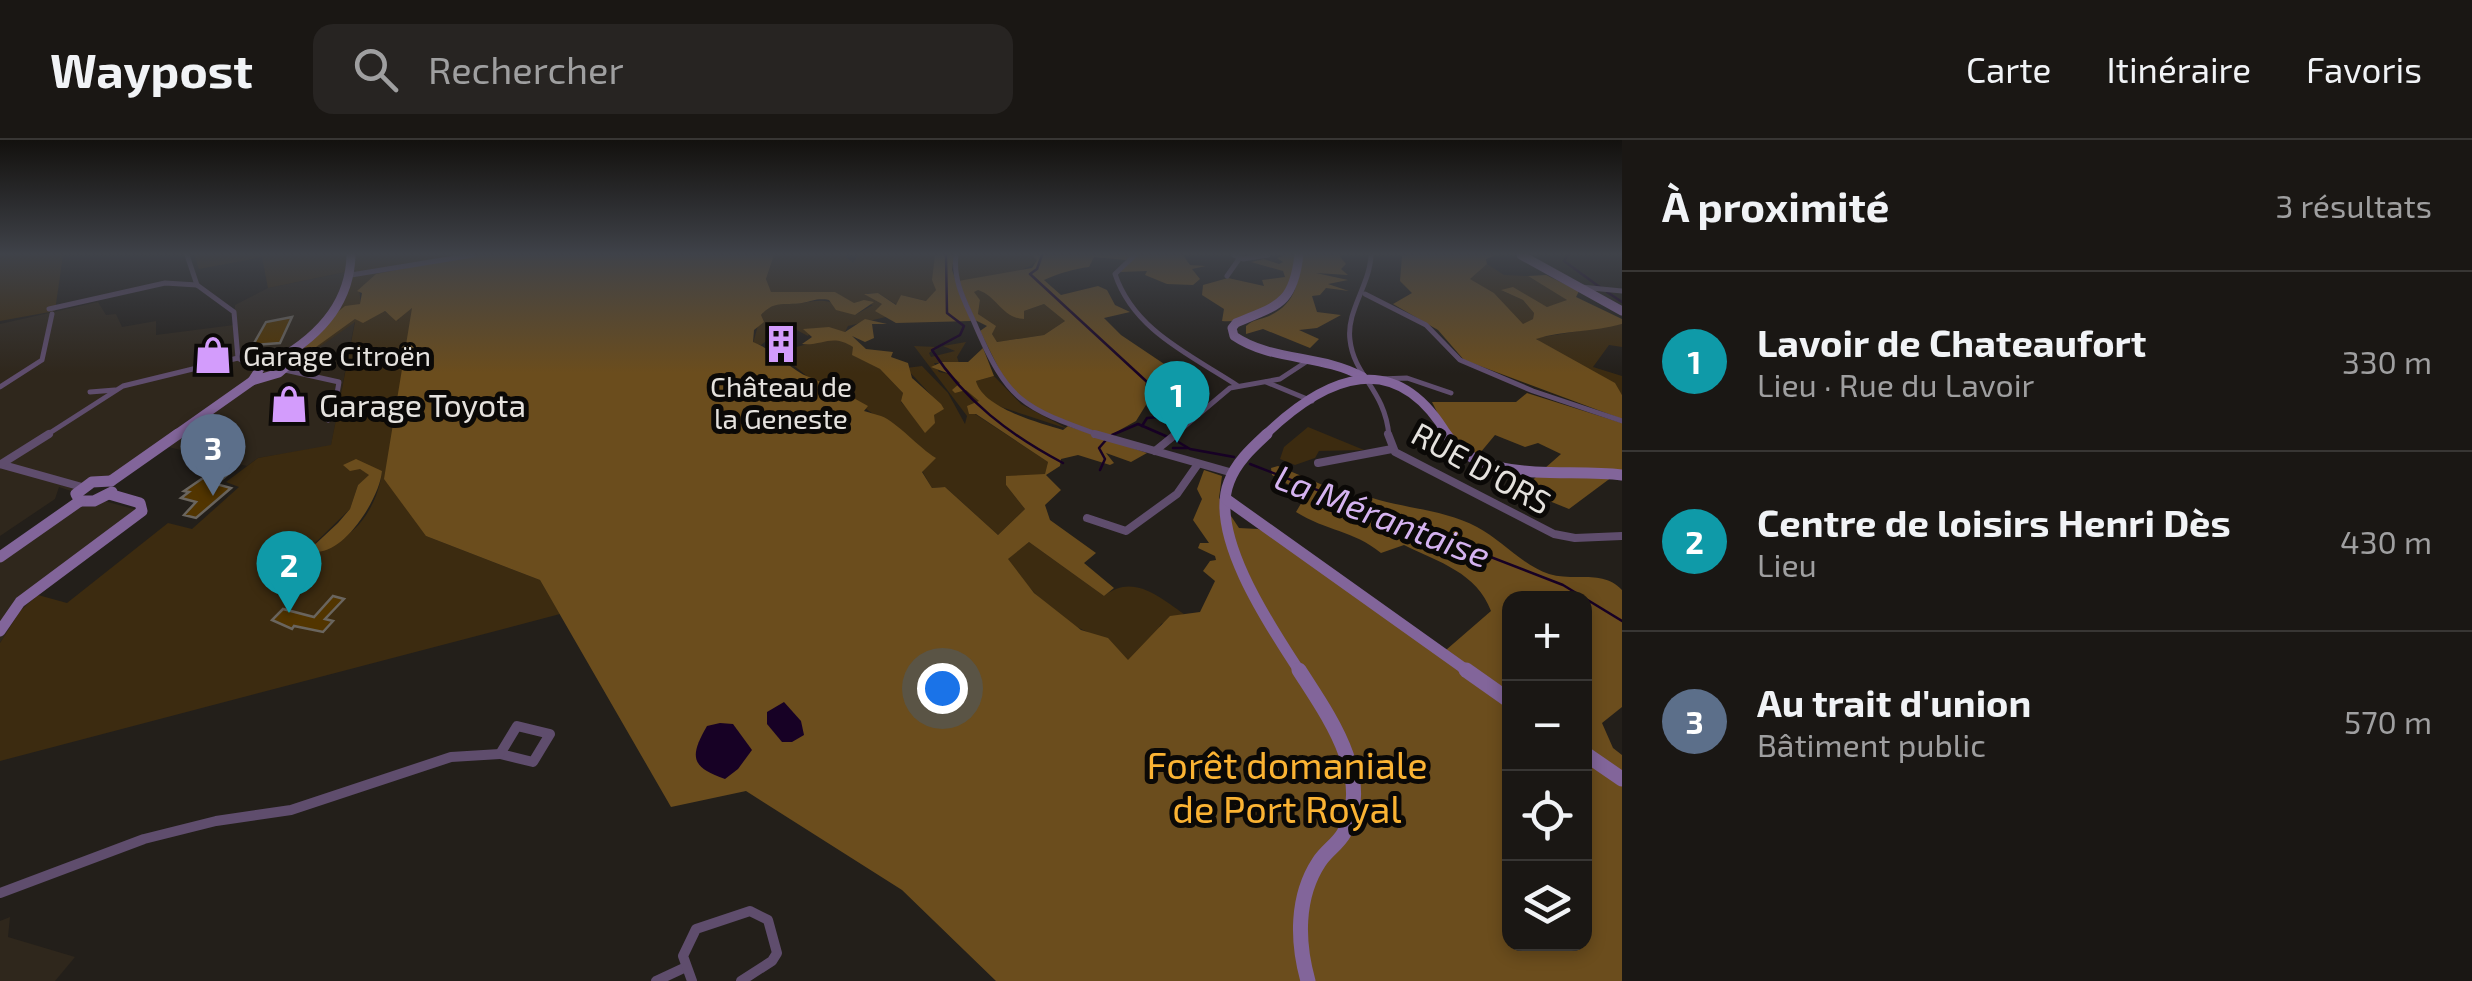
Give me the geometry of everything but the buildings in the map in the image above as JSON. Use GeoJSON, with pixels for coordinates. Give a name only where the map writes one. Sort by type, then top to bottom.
{"type":"FeatureCollection","features":[{"type":"Feature","properties":{"kind":"main road"},"geometry":{"type":"LineString","coordinates":[[254,372],[268,376],[332,314],[342,294]]}},
{"type":"Feature","properties":{"kind":"main road"},"geometry":{"type":"LineString","coordinates":[[1290,294],[1287,302],[1236,323],[1232,332],[1254,349],[1318,357],[1426,402],[1452,445],[1485,463],[1528,473],[1622,475]]}},
{"type":"Feature","properties":{"kind":"main road"},"geometry":{"type":"LineString","coordinates":[[1590,294],[1622,312]]}},
{"type":"Feature","properties":{"kind":"main road"},"geometry":{"type":"LineString","coordinates":[[0,557],[80,501],[110,487],[254,372],[279,364]]}},
{"type":"Feature","properties":{"kind":"main road"},"geometry":{"type":"LineString","coordinates":[[1308,981],[1299,933],[1304,902],[1317,866],[1346,830],[1350,774],[1333,723],[1264,616],[1238,559],[1226,499],[1233,473],[1269,431],[1348,381],[1370,378]]}},
{"type":"Feature","properties":{"kind":"main road"},"geometry":{"type":"LineString","coordinates":[[0,632],[20,602],[142,511],[140,502],[110,487],[82,488],[76,497],[80,501]]}},
{"type":"Feature","properties":{"kind":"main road"},"geometry":{"type":"LineString","coordinates":[[1226,499],[1502,695]]}},
{"type":"Feature","properties":{"kind":"main road"},"geometry":{"type":"LineString","coordinates":[[1592,758],[1622,779]]}},
{"type":"Feature","properties":{"kind":"street"},"geometry":{"type":"LineString","coordinates":[[0,387],[42,360],[51,311],[127,294]]}},
{"type":"Feature","properties":{"kind":"street"},"geometry":{"type":"LineString","coordinates":[[216,294],[232,304],[237,316],[238,358],[254,372]]}},
{"type":"Feature","properties":{"kind":"street"},"geometry":{"type":"LineString","coordinates":[[961,294],[998,378],[1008,391],[1048,418],[1233,473]]}},
{"type":"Feature","properties":{"kind":"street"},"geometry":{"type":"LineString","coordinates":[[1123,294],[1150,328],[1238,386]]}},
{"type":"Feature","properties":{"kind":"street"},"geometry":{"type":"LineString","coordinates":[[1365,294],[1426,325],[1460,360],[1472,366],[1622,421]]}},
{"type":"Feature","properties":{"kind":"street","name":"RUE D'ORS"},"geometry":{"type":"LineString","coordinates":[[1365,294],[1354,307],[1349,342],[1386,409],[1392,450],[1410,463],[1554,534],[1575,538],[1622,536]]}},
{"type":"Feature","properties":{"kind":"street"},"geometry":{"type":"LineString","coordinates":[[1154,451],[1204,407],[1238,386],[1280,379],[1318,357]]}},
{"type":"Feature","properties":{"kind":"street"},"geometry":{"type":"LineString","coordinates":[[90,392],[115,390],[238,358]]}},
{"type":"Feature","properties":{"kind":"street"},"geometry":{"type":"LineString","coordinates":[[279,364],[339,382],[334,411],[328,420]]}},
{"type":"Feature","properties":{"kind":"street"},"geometry":{"type":"LineString","coordinates":[[1370,378],[1407,378],[1451,393]]}},
{"type":"Feature","properties":{"kind":"street"},"geometry":{"type":"LineString","coordinates":[[1266,382],[1312,401]]}},
{"type":"Feature","properties":{"kind":"street"},"geometry":{"type":"LineString","coordinates":[[0,464],[115,390]]}},
{"type":"Feature","properties":{"kind":"street"},"geometry":{"type":"LineString","coordinates":[[1318,463],[1392,450]]}},
{"type":"Feature","properties":{"kind":"street"},"geometry":{"type":"LineString","coordinates":[[0,464],[82,488]]}},
{"type":"Feature","properties":{"kind":"street"},"geometry":{"type":"LineString","coordinates":[[1087,518],[1126,531],[1163,506],[1194,476],[1198,464]]}},
{"type":"Feature","properties":{"kind":"street"},"geometry":{"type":"LineString","coordinates":[[0,892],[144,840],[216,821],[291,810],[451,756],[500,754],[534,762],[550,734],[517,726],[500,754]]}},
{"type":"Feature","properties":{"kind":"street"},"geometry":{"type":"LineString","coordinates":[[692,981],[684,956],[696,929],[746,908],[758,909],[766,916],[777,953],[748,980]]}},
{"type":"Feature","properties":{"kind":"street"},"geometry":{"type":"LineString","coordinates":[[656,981],[686,967]]}},
{"type":"Feature","properties":{"kind":"shaded area"},"geometry":{"type":"Polygon","coordinates":[[[0,294],[57,294],[55,311],[0,321],[0,294]]]}},
{"type":"Feature","properties":{"kind":"shaded area"},"geometry":{"type":"Polygon","coordinates":[[[256,294],[347,294],[297,362],[355,320],[331,446],[258,458],[247,466],[156,444],[83,495],[137,510],[20,611],[0,643],[0,553],[80,494],[59,487],[55,499],[0,536],[0,324],[98,302],[106,315],[116,314],[122,327],[156,321],[156,335],[234,325],[235,305],[256,294]]]}},
{"type":"Feature","properties":{"kind":"shaded area"},"geometry":{"type":"Polygon","coordinates":[[[346,294],[360,294],[361,304],[344,309],[307,343],[342,305],[346,294]]]}},
{"type":"Feature","properties":{"kind":"shaded area"},"geometry":{"type":"Polygon","coordinates":[[[380,294],[512,294],[426,536],[540,580],[560,614],[0,761],[0,643],[20,611],[38,595],[67,603],[168,523],[192,529],[239,487],[226,482],[258,458],[331,445],[355,322],[296,363],[294,358],[298,354],[297,360],[355,319],[384,311],[399,321],[380,294]],[[360,469],[370,475],[358,485],[350,509],[315,543],[328,543],[352,532],[369,510],[382,471],[360,469]]]}},
{"type":"Feature","properties":{"kind":"shaded area"},"geometry":{"type":"Polygon","coordinates":[[[838,294],[868,294],[885,306],[890,316],[848,326],[845,332],[813,328],[808,336],[787,325],[761,345],[753,343],[761,315],[769,306],[824,301],[855,315],[873,305],[860,301],[855,304],[838,294]]]}},
{"type":"Feature","properties":{"kind":"shaded area"},"geometry":{"type":"Polygon","coordinates":[[[880,294],[933,294],[927,301],[901,295],[897,305],[880,294]]]}},
{"type":"Feature","properties":{"kind":"shaded area"},"geometry":{"type":"Polygon","coordinates":[[[975,294],[987,294],[1024,319],[1024,311],[1044,304],[1065,321],[1044,335],[997,342],[992,334],[994,329],[978,314],[980,300],[975,294]]]}},
{"type":"Feature","properties":{"kind":"shaded area"},"geometry":{"type":"Polygon","coordinates":[[[1495,294],[1510,294],[1523,300],[1534,313],[1533,319],[1523,325],[1495,294]]]}},
{"type":"Feature","properties":{"kind":"shaded area"},"geometry":{"type":"Polygon","coordinates":[[[1512,294],[1558,294],[1569,301],[1547,307],[1512,294]]]}},
{"type":"Feature","properties":{"kind":"shaded area"},"geometry":{"type":"Polygon","coordinates":[[[1622,324],[1622,347],[1609,345],[1593,367],[1622,376],[1622,395],[1604,378],[1556,354],[1536,338],[1622,324]]]}},
{"type":"Feature","properties":{"kind":"shaded area"},"geometry":{"type":"Polygon","coordinates":[[[841,339],[854,347],[853,355],[880,369],[903,393],[901,402],[914,416],[934,415],[943,408],[906,368],[922,366],[948,393],[965,424],[967,416],[914,346],[937,347],[929,353],[931,357],[955,351],[943,346],[966,342],[957,357],[959,363],[934,363],[939,372],[950,374],[980,401],[975,414],[1048,462],[1045,475],[1006,485],[1025,509],[998,535],[945,487],[932,488],[922,471],[935,458],[834,386],[808,377],[777,352],[841,339]]]}},
{"type":"Feature","properties":{"kind":"shaded area"},"geometry":{"type":"Polygon","coordinates":[[[994,376],[1021,404],[1068,429],[992,404],[978,390],[976,381],[994,376]]]}},
{"type":"Feature","properties":{"kind":"shaded area"},"geometry":{"type":"Polygon","coordinates":[[[1308,427],[1364,450],[1319,451],[1315,458],[1295,465],[1280,459],[1284,447],[1308,427]]]}},
{"type":"Feature","properties":{"kind":"shaded area"},"geometry":{"type":"Polygon","coordinates":[[[1029,542],[1104,596],[1115,589],[1135,587],[1184,614],[1161,624],[1153,639],[1128,661],[1107,641],[1061,617],[1022,579],[1007,559],[1029,542]]]}},
{"type":"Feature","properties":{"kind":"shaded area"},"geometry":{"type":"Polygon","coordinates":[[[784,702],[801,721],[804,735],[792,742],[782,742],[767,724],[767,712],[784,702]]]}},
{"type":"Feature","properties":{"kind":"shaded area"},"geometry":{"type":"Polygon","coordinates":[[[733,724],[752,750],[725,779],[705,770],[696,760],[697,746],[707,726],[733,724]]]}},
{"type":"Feature","properties":{"kind":"shaded area"},"geometry":{"type":"Polygon","coordinates":[[[10,917],[8,937],[75,957],[55,981],[0,981],[0,921],[10,917]]]}},
{"type":"Feature","properties":{"kind":"green space","name":"Forêt domaniale de Port Royal"},"geometry":{"type":"Polygon","coordinates":[[[362,294],[839,294],[854,303],[874,302],[855,315],[836,310],[829,300],[776,305],[761,315],[764,322],[754,330],[753,342],[802,374],[868,406],[864,411],[894,424],[936,458],[922,472],[932,488],[945,487],[998,535],[1025,509],[1006,485],[1006,476],[1045,474],[1048,462],[976,414],[969,414],[967,406],[979,401],[966,390],[955,393],[952,390],[960,383],[950,374],[931,367],[942,362],[968,362],[983,348],[994,376],[976,381],[989,399],[1039,423],[1063,430],[1068,426],[1147,453],[1131,462],[1106,453],[1114,463],[1110,465],[1078,455],[1061,459],[1060,466],[1046,475],[1061,490],[1045,505],[1050,520],[1096,553],[1084,563],[1114,588],[1104,596],[1029,542],[1008,559],[1034,593],[1081,630],[1108,638],[1128,660],[1170,616],[1200,612],[1215,581],[1203,571],[1210,561],[1216,560],[1198,548],[1200,543],[1209,543],[1193,520],[1202,499],[1197,489],[1204,470],[1222,476],[1219,498],[1239,528],[1258,529],[1275,536],[1502,698],[1502,951],[1592,951],[1592,761],[1622,783],[1622,981],[996,981],[902,890],[746,791],[671,807],[540,580],[426,536],[384,479],[412,308],[396,321],[385,311],[363,323],[355,319],[298,360],[295,358],[345,306],[360,304],[362,294]]]}},
{"type":"Feature","properties":{"kind":"green space"},"geometry":{"type":"Polygon","coordinates":[[[864,294],[880,294],[896,305],[901,295],[926,301],[932,294],[961,294],[971,321],[896,323],[875,311],[882,304],[864,294]]]}},
{"type":"Feature","properties":{"kind":"green space"},"geometry":{"type":"Polygon","coordinates":[[[964,294],[976,294],[980,300],[978,314],[996,326],[992,334],[997,342],[1044,335],[1065,321],[1044,304],[1024,311],[1024,319],[1016,318],[986,294],[1109,294],[1115,305],[1130,312],[1104,318],[1121,335],[1188,380],[1160,375],[1146,381],[1145,386],[1154,392],[1136,421],[1109,436],[1051,417],[1010,391],[980,331],[987,326],[975,320],[964,294]]]}},
{"type":"Feature","properties":{"kind":"green space"},"geometry":{"type":"Polygon","coordinates":[[[1286,294],[1256,313],[1231,321],[1222,321],[1224,309],[1202,295],[1286,294]]]}},
{"type":"Feature","properties":{"kind":"green space"},"geometry":{"type":"Polygon","coordinates":[[[1293,294],[1321,294],[1312,296],[1317,312],[1341,315],[1317,328],[1299,330],[1319,339],[1310,348],[1263,329],[1246,334],[1246,326],[1278,311],[1293,294]]]}},
{"type":"Feature","properties":{"kind":"green space"},"geometry":{"type":"Polygon","coordinates":[[[1410,294],[1495,294],[1523,324],[1533,319],[1534,313],[1523,300],[1510,294],[1525,294],[1547,307],[1567,300],[1558,294],[1577,294],[1576,297],[1622,319],[1622,324],[1536,339],[1615,383],[1622,395],[1622,419],[1464,360],[1438,330],[1393,304],[1410,294]]]}},
{"type":"Feature","properties":{"kind":"green space"},"geometry":{"type":"Polygon","coordinates":[[[865,319],[887,324],[872,324],[874,338],[865,342],[852,336],[866,349],[893,352],[891,357],[908,363],[912,378],[944,409],[934,415],[935,423],[925,433],[901,401],[903,393],[880,369],[852,355],[853,347],[833,340],[802,344],[812,337],[803,329],[829,327],[845,332],[865,319]]]}},
{"type":"Feature","properties":{"kind":"green space"},"geometry":{"type":"Polygon","coordinates":[[[1527,393],[1622,423],[1622,472],[1544,469],[1561,454],[1538,443],[1525,447],[1495,435],[1480,453],[1471,451],[1450,435],[1432,402],[1516,402],[1527,393]]]}},
{"type":"Feature","properties":{"kind":"green space"},"geometry":{"type":"Polygon","coordinates":[[[356,459],[382,471],[374,497],[345,538],[321,551],[309,550],[350,509],[358,485],[369,475],[360,469],[350,471],[343,465],[356,459]]]}},
{"type":"Feature","properties":{"kind":"green space"},"geometry":{"type":"Polygon","coordinates":[[[1278,466],[1358,500],[1364,495],[1463,521],[1486,532],[1539,570],[1606,580],[1622,590],[1622,707],[1602,723],[1613,748],[1622,755],[1622,775],[1592,753],[1592,591],[1502,591],[1502,690],[1446,650],[1491,611],[1467,578],[1404,545],[1381,553],[1296,512],[1306,495],[1272,475],[1271,468],[1278,466]]]}},
{"type":"Feature","properties":{"kind":"green space"},"geometry":{"type":"Polygon","coordinates":[[[1537,476],[1612,477],[1569,509],[1522,490],[1537,476]]]}},
{"type":"Feature","properties":{"kind":"waterway","name":"La Mérantaise"},"geometry":{"type":"LineString","coordinates":[[947,294],[947,313],[964,326],[960,335],[932,350],[959,385],[990,415],[1063,463]]}},
{"type":"Feature","properties":{"kind":"waterway","name":"La Mérantaise"},"geometry":{"type":"LineString","coordinates":[[1052,294],[1159,393],[1155,411],[1159,417],[1147,418],[1142,426]]}},
{"type":"Feature","properties":{"kind":"waterway"},"geometry":{"type":"LineString","coordinates":[[1610,294],[1622,302]]}},
{"type":"Feature","properties":{"kind":"waterway","name":"La Mérantaise"},"geometry":{"type":"LineString","coordinates":[[1112,435],[1142,426]]}},
{"type":"Feature","properties":{"kind":"waterway","name":"La Mérantaise"},"geometry":{"type":"LineString","coordinates":[[1142,426],[1168,437]]}},
{"type":"Feature","properties":{"kind":"waterway","name":"La Mérantaise"},"geometry":{"type":"LineString","coordinates":[[1100,470],[1105,459],[1099,448],[1106,440]]}},
{"type":"Feature","properties":{"kind":"waterway","name":"La Mérantaise"},"geometry":{"type":"LineString","coordinates":[[1175,440],[1190,449],[1234,457]]}},
{"type":"Feature","properties":{"kind":"waterway","name":"La Mérantaise"},"geometry":{"type":"LineString","coordinates":[[1173,448],[1187,448]]}},
{"type":"Feature","properties":{"kind":"waterway","name":"La Mérantaise"},"geometry":{"type":"LineString","coordinates":[[1250,464],[1563,585],[1622,621]]}},
{"type":"Feature","properties":{"kind":"place","name":"Château de la Geneste"},"geometry":{"type":"Point","coordinates":[781,344]}},
{"type":"Feature","properties":{"kind":"place","name":"Garage Citroën"},"geometry":{"type":"Point","coordinates":[213,355]}},
{"type":"Feature","properties":{"kind":"place","name":"Garage Toyota"},"geometry":{"type":"Point","coordinates":[289,404]}},
{"type":"Feature","properties":{"kind":"place","name":"Lavoir de Chateaufort"},"geometry":{"type":"Point","coordinates":[1177,443]}},
{"type":"Feature","properties":{"kind":"place","name":"Au trait d'union"},"geometry":{"type":"Point","coordinates":[213,496]}},
{"type":"Feature","properties":{"kind":"place","name":"Centre de loisirs Henri Dès"},"geometry":{"type":"Point","coordinates":[289,613]}}]}
